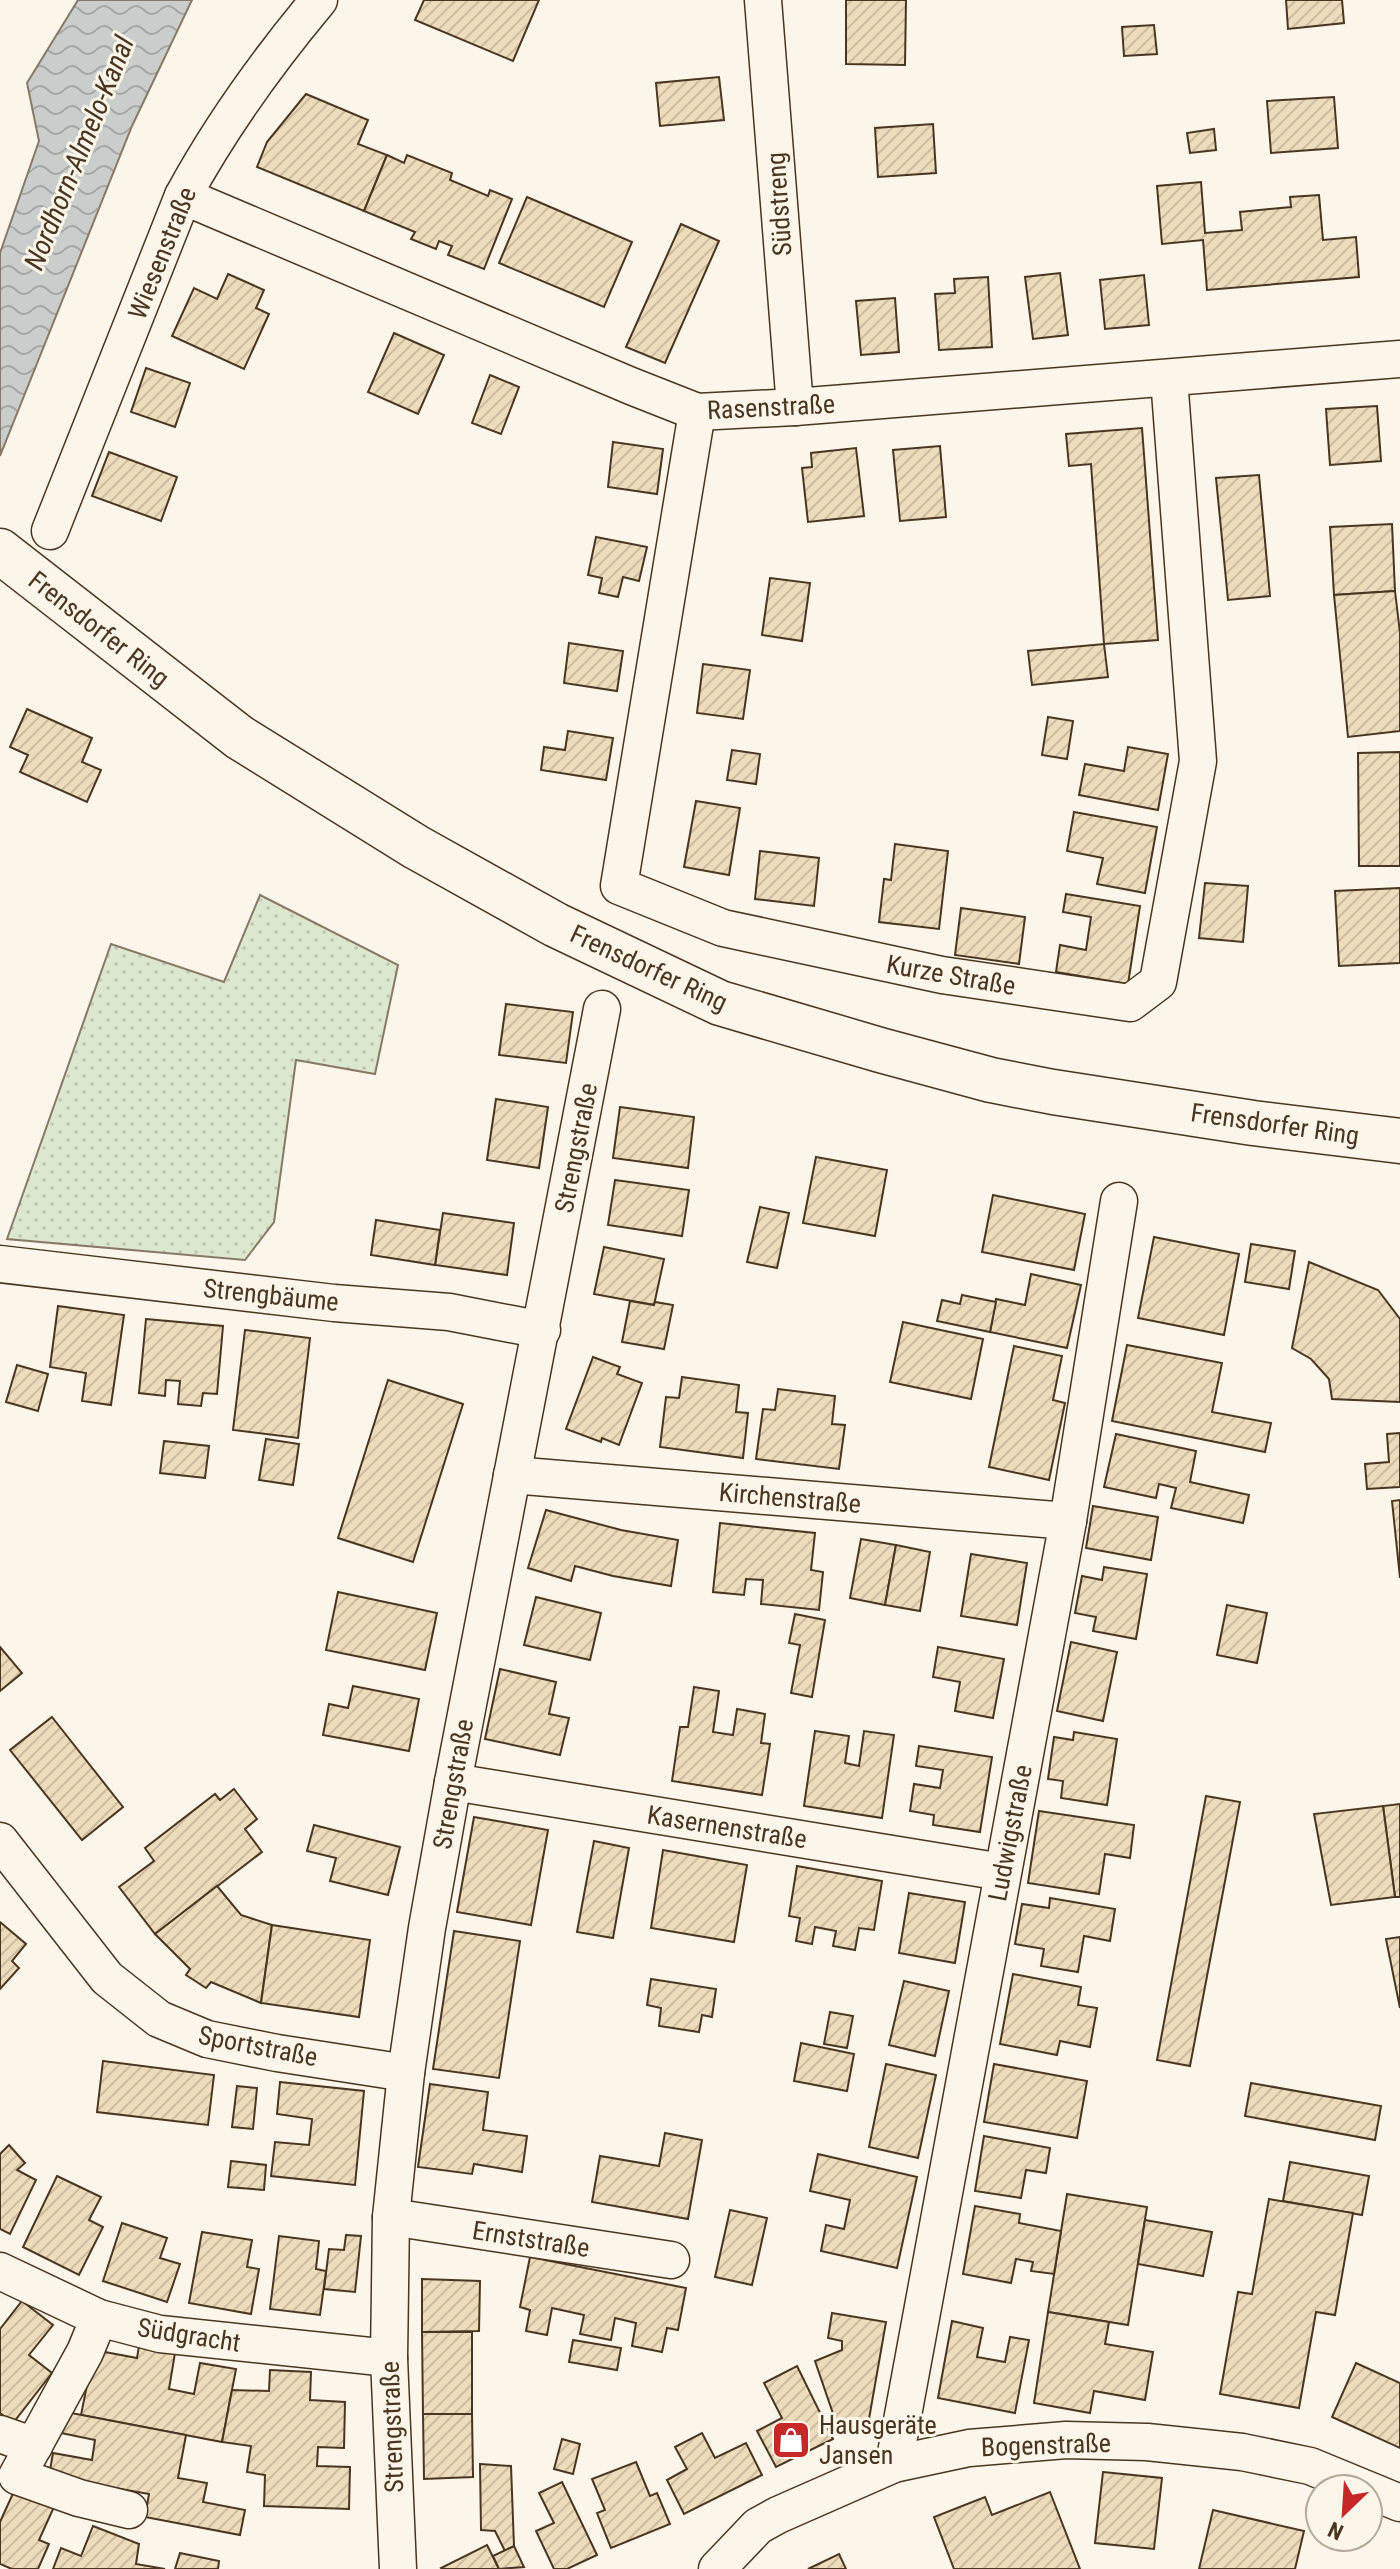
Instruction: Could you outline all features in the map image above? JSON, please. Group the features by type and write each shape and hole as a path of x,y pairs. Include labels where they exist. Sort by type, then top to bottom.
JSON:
{"street":[{"name":"Wiesenstraße","path":"50,531 183,196 206,152 283,43 319,0"},
{"name":"Südstreng","path":"763,0 795,407"},
{"name":"Rasenstraße","path":"183,196 697,412 1400,359"},
{"name":"Kurze Straße","path":"697,412 619,886 723,928 942,975 1130,1003 1158,982 1198,761 1169,378"},
{"name":"Frensdorfer Ring","path":"4,554 239,737 352,808 556,925 720,1003 991,1080 1253,1123 1400,1141"},
{"name":"Strengstraße","path":"398,2569 389,2358 391,2217 406,2073 453,1782 602,1009"},
{"name":"Ludwigstraße","path":"894,2464 1068,1521 1119,1201"},
{"name":"Strengbäume","path":"0,1264 334,1303 449,1312 542,1330"},
{"name":"Kirchenstraße","path":"512,1475 1068,1521"},
{"name":"Kasernenstraße","path":"453,1782 1002,1872"},
{"name":"Sportstraße","path":"2,1848 107,1978 159,2019 207,2039 406,2073"},
{"name":"Ernststraße","path":"391,2217 671,2260"},
{"name":"Südgracht","path":"0,2271 99,2318 160,2334 389,2358"},
{"path":"99,2318 85,2352 17,2476 57,2491 129,2510"},
{"path":"0,2434 34,2446"},
{"name":"Bogenstraße","path":"717,2569 758,2526 894,2464 969,2448 1066,2440 1147,2442 1242,2452 1310,2466 1400,2503"}],"green space":[{"path":"260,895 398,965 375,1074 296,1060 274,1222 245,1260 7,1239 111,944 224,982"}],"water":[{"name":"Nordhorn-Almelo-Kanal","path":"78,0 192,0 132,126 0,456 0,253 39,141 27,83"}],"building":[{"path":"424,0 539,0 513,61 415,20"},
{"path":"846,0 906,0 905,65 846,64"},
{"path":"1286,0 1342,0 1344,23 1288,29"},
{"path":"1154,25 1157,54 1124,56 1122,27"},
{"path":"719,77 724,120 660,126 656,83"},
{"path":"306,94 368,120 358,144 387,155 364,211 257,167 267,142"},
{"path":"1334,97 1338,148 1271,153 1267,101"},
{"path":"933,124 936,173 878,177 875,128"},
{"path":"1214,129 1216,150 1190,153 1187,133"},
{"path":"387,155 404,163 407,155 452,173 450,180 488,196 490,190 512,199 484,269 448,255 452,246 439,241 436,249 411,239 415,232 364,211"},
{"path":"1201,182 1205,233 1242,230 1240,212 1291,207 1290,197 1319,195 1323,240 1356,237 1359,277 1207,290 1203,240 1162,244 1157,186"},
{"path":"527,197 632,242 604,307 499,263"},
{"path":"681,224 719,241 665,363 626,347"},
{"path":"1060,273 1068,335 1033,339 1025,277"},
{"path":"228,274 264,290 256,308 269,314 244,369 172,336 194,288 217,299"},
{"path":"1144,275 1149,325 1105,329 1100,280"},
{"path":"988,277 992,347 939,350 935,294 955,293 954,279"},
{"path":"895,298 899,352 861,355 856,301"},
{"path":"394,333 444,355 418,414 368,392"},
{"path":"146,368 190,383 175,427 131,412"},
{"path":"490,375 519,387 501,434 472,423"},
{"path":"1377,406 1381,461 1330,465 1326,409"},
{"path":"1142,428 1158,640 1104,644 1091,464 1069,466 1066,434"},
{"path":"613,442 663,449 657,494 608,487"},
{"path":"940,446 946,517 900,521 893,450"},
{"path":"856,448 864,516 808,522 802,468 812,467 811,453"},
{"path":"109,452 177,477 161,521 92,496"},
{"path":"1259,475 1270,596 1228,600 1216,478"},
{"path":"1392,524 1395,591 1334,595 1330,527"},
{"path":"596,537 647,547 639,581 623,577 618,597 599,593 602,578 588,575"},
{"path":"770,578 810,583 802,641 762,635"},
{"path":"1395,591 1400,633 1400,731 1348,737 1334,595"},
{"path":"569,643 623,651 617,691 564,683"},
{"path":"1104,644 1108,677 1032,685 1028,651"},
{"path":"703,664 750,670 743,719 697,713"},
{"path":"27,709 92,738 82,762 101,770 87,802 20,772 28,755 10,747"},
{"path":"1048,717 1073,721 1067,759 1042,755"},
{"path":"568,731 613,738 606,780 541,770 544,747 565,750"},
{"path":"1128,747 1168,754 1158,810 1079,795 1085,764 1124,771"},
{"path":"732,750 760,754 756,784 727,780"},
{"path":"1400,752 1400,866 1359,866 1358,753"},
{"path":"696,801 740,808 729,875 684,867"},
{"path":"1074,812 1157,827 1145,893 1097,884 1103,858 1067,851"},
{"path":"895,844 948,851 939,929 879,922 884,879 891,880"},
{"path":"760,851 819,858 814,906 755,899"},
{"path":"1205,883 1248,886 1243,942 1199,938"},
{"path":"1400,888 1400,963 1339,966 1335,891"},
{"path":"1066,894 1140,906 1128,984 1056,972 1060,945 1086,950 1091,917 1063,912"},
{"path":"961,908 1025,917 1019,964 955,955"},
{"path":"506,1004 573,1012 566,1063 499,1055"},
{"path":"496,1099 548,1107 539,1168 487,1160"},
{"path":"620,1107 694,1117 688,1168 613,1158"},
{"path":"816,1157 887,1170 875,1236 803,1223"},
{"path":"615,1180 689,1190 682,1236 608,1225"},
{"path":"993,1195 1085,1214 1074,1270 982,1252"},
{"path":"760,1207 789,1213 777,1268 747,1262"},
{"path":"443,1213 514,1223 507,1275 435,1265"},
{"path":"376,1220 440,1230 435,1265 371,1255"},
{"path":"1154,1237 1239,1254 1224,1335 1138,1318"},
{"path":"1251,1244 1295,1251 1289,1289 1245,1282"},
{"path":"604,1247 664,1259 654,1305 594,1294"},
{"path":"1309,1262 1378,1290 1400,1319 1400,1402 1332,1399 1329,1379 1311,1359 1292,1348"},
{"path":"1031,1274 1081,1285 1067,1348 990,1332 996,1299 1025,1305"},
{"path":"962,1295 996,1302 990,1332 937,1321 942,1300 960,1304"},
{"path":"630,1301 673,1305 664,1349 622,1342"},
{"path":"58,1306 124,1315 111,1405 82,1401 86,1373 50,1367"},
{"path":"146,1319 223,1326 217,1394 203,1393 201,1406 178,1404 180,1381 166,1380 165,1396 139,1393"},
{"path":"903,1322 983,1339 971,1399 890,1382"},
{"path":"245,1330 310,1338 298,1438 233,1430"},
{"path":"1127,1345 1222,1363 1212,1412 1271,1423 1265,1452 1112,1421"},
{"path":"1014,1346 1062,1356 1053,1400 1065,1403 1049,1480 989,1467"},
{"path":"593,1357 620,1367 617,1374 642,1383 619,1445 566,1429"},
{"path":"17,1365 48,1374 38,1411 6,1402"},
{"path":"682,1377 739,1385 736,1412 748,1413 743,1458 660,1447 666,1397 679,1398"},
{"path":"388,1380 463,1404 413,1562 338,1538"},
{"path":"778,1389 835,1396 832,1424 845,1425 839,1469 756,1459 763,1409 775,1410"},
{"path":"1400,1433 1400,1487 1367,1489 1365,1464 1389,1462 1387,1434"},
{"path":"1116,1434 1196,1451 1190,1482 1249,1495 1243,1523 1171,1508 1176,1488 1159,1484 1156,1498 1104,1487"},
{"path":"266,1439 299,1444 293,1485 259,1480"},
{"path":"164,1441 209,1446 205,1478 160,1473"},
{"path":"1400,1500 1400,1578 1392,1501"},
{"path":"1093,1506 1158,1517 1151,1560 1086,1548"},
{"path":"546,1510 621,1530 678,1540 671,1586 575,1566 571,1581 528,1568"},
{"path":"720,1523 815,1533 811,1570 823,1572 819,1610 761,1604 763,1580 746,1579 744,1595 713,1592"},
{"path":"861,1539 896,1545 885,1605 850,1598"},
{"path":"896,1545 930,1552 920,1611 885,1605"},
{"path":"971,1554 1027,1563 1017,1625 961,1616"},
{"path":"1104,1567 1147,1574 1136,1639 1093,1631 1096,1617 1075,1613 1082,1576 1102,1580"},
{"path":"338,1592 437,1613 425,1670 326,1650"},
{"path":"536,1597 601,1613 590,1660 524,1645"},
{"path":"1227,1605 1267,1613 1257,1663 1217,1655"},
{"path":"795,1614 825,1620 812,1697 791,1693 800,1645 789,1643"},
{"path":"1071,1642 1117,1652 1103,1721 1057,1711"},
{"path":"0,1647 22,1673 0,1691"},
{"path":"938,1647 1004,1659 993,1718 955,1711 960,1682 933,1677"},
{"path":"500,1669 556,1682 549,1714 569,1718 560,1755 485,1739"},
{"path":"353,1686 419,1699 409,1751 323,1735 329,1704 348,1708"},
{"path":"694,1687 719,1691 713,1732 733,1735 737,1709 765,1714 761,1743 770,1744 762,1795 672,1781 680,1727 688,1727"},
{"path":"52,1717 123,1807 82,1840 10,1750"},
{"path":"815,1731 849,1736 845,1763 859,1766 864,1731 894,1735 882,1818 804,1806"},
{"path":"1074,1732 1117,1739 1107,1805 1061,1798 1063,1781 1048,1779 1054,1737 1073,1740"},
{"path":"919,1746 992,1757 980,1832 933,1825 934,1815 910,1811 914,1784 940,1788 943,1770 916,1766"},
{"path":"234,1789 257,1819 245,1829 262,1852 155,1934 119,1887 154,1861 145,1848 215,1794 220,1800"},
{"path":"1206,1796 1240,1802 1190,2066 1157,2060"},
{"path":"1400,1804 1400,1897 1395,1897 1383,1806"},
{"path":"1383,1806 1395,1897 1331,1905 1314,1814"},
{"path":"1039,1811 1134,1825 1130,1858 1105,1854 1099,1894 1028,1883"},
{"path":"474,1817 548,1830 531,1925 457,1912"},
{"path":"314,1825 400,1847 388,1895 330,1881 336,1858 307,1851"},
{"path":"594,1841 629,1848 613,1938 577,1932"},
{"path":"663,1850 747,1865 734,1942 651,1928"},
{"path":"797,1866 882,1881 874,1930 859,1928 855,1950 833,1946 836,1931 815,1927 812,1944 796,1941 800,1918 789,1916"},
{"path":"217,1886 241,1915 272,1925 261,2003 211,1982 206,1988 186,1975 190,1969 155,1934"},
{"path":"909,1893 965,1902 955,1963 899,1953"},
{"path":"1050,1898 1115,1909 1110,1941 1084,1936 1078,1972 1041,1966 1044,1949 1015,1944 1022,1904 1049,1908"},
{"path":"0,1922 26,1944 12,1961 19,1968 0,1989"},
{"path":"272,1925 370,1940 359,2017 261,2003"},
{"path":"454,1931 520,1941 499,2078 433,2069"},
{"path":"1400,1937 1400,2008 1386,1939"},
{"path":"1013,1974 1081,1987 1078,2005 1097,2008 1090,2047 1060,2041 1057,2055 1000,2044"},
{"path":"651,1979 716,1989 712,2017 702,2015 699,2032 659,2026 661,2008 647,2005"},
{"path":"904,1981 949,1991 935,2056 889,2045"},
{"path":"830,2012 853,2016 847,2048 824,2044"},
{"path":"801,2043 854,2054 847,2091 794,2081"},
{"path":"103,2061 214,2075 208,2125 97,2112"},
{"path":"886,2064 936,2075 918,2158 869,2147"},
{"path":"994,2064 1087,2081 1077,2138 984,2122"},
{"path":"280,2082 364,2091 355,2185 271,2176 275,2142 309,2145 312,2119 277,2114"},
{"path":"1251,2083 1381,2106 1375,2140 1245,2116"},
{"path":"430,2084 488,2092 483,2130 527,2136 522,2172 474,2164 472,2174 418,2167"},
{"path":"237,2086 257,2088 253,2129 232,2127"},
{"path":"665,2133 702,2140 688,2219 592,2202 600,2156 659,2166"},
{"path":"984,2136 1050,2148 1046,2173 1026,2170 1021,2198 975,2191"},
{"path":"9,2145 25,2163 17,2170 36,2180 10,2234 0,2229 0,2154"},
{"path":"818,2154 917,2177 897,2268 821,2251 826,2225 844,2229 850,2200 810,2191"},
{"path":"231,2161 266,2165 264,2190 228,2187"},
{"path":"1290,2162 1369,2176 1362,2215 1283,2201"},
{"path":"57,2176 101,2197 89,2220 103,2227 79,2275 23,2247"},
{"path":"1067,2194 1147,2207 1128,2325 1048,2312"},
{"path":"1269,2199 1353,2213 1335,2315 1316,2312 1299,2408 1220,2394 1238,2292 1252,2294"},
{"path":"975,2206 1020,2214 1019,2223 1061,2231 1054,2274 1031,2271 1033,2262 1016,2259 1011,2283 963,2274"},
{"path":"730,2210 767,2218 752,2285 715,2277"},
{"path":"1145,2220 1212,2232 1203,2276 1138,2264"},
{"path":"122,2223 167,2238 160,2258 180,2264 167,2302 103,2281"},
{"path":"202,2232 252,2240 247,2267 259,2269 251,2314 189,2303"},
{"path":"346,2235 361,2236 355,2292 324,2289 329,2249 344,2250"},
{"path":"279,2236 319,2241 316,2269 326,2271 320,2315 270,2309"},
{"path":"530,2257 686,2288 678,2330 667,2328 662,2352 632,2346 636,2323 615,2318 611,2340 580,2334 584,2315 552,2308 547,2335 526,2331 530,2310 520,2307"},
{"path":"422,2279 480,2281 479,2331 422,2332"},
{"path":"22,2301 53,2325 29,2355 52,2373 13,2423 0,2413 0,2329"},
{"path":"1048,2312 1109,2322 1105,2344 1153,2352 1145,2400 1094,2391 1090,2413 1034,2403"},
{"path":"832,2313 886,2322 869,2419 838,2428 815,2361 842,2350 842,2341 828,2338"},
{"path":"952,2321 983,2328 977,2357 1005,2362 1010,2337 1029,2340 1015,2413 938,2398"},
{"path":"422,2332 472,2332 472,2414 423,2414"},
{"path":"573,2340 621,2348 617,2370 569,2362"},
{"path":"139,2346 175,2353 169,2389 194,2394 200,2363 236,2369 222,2442 81,2415 94,2350 137,2358"},
{"path":"1356,2363 1400,2383 1400,2448 1332,2417"},
{"path":"797,2366 833,2439 776,2467 757,2431 782,2418 764,2383"},
{"path":"270,2370 311,2372 310,2400 345,2402 344,2448 318,2447 317,2466 350,2467 349,2509 264,2506 265,2475 247,2472 251,2446 222,2442 232,2390 269,2391"},
{"path":"66,2412 186,2435 178,2478 207,2483 203,2502 245,2510 240,2535 145,2517 149,2494 49,2476 53,2453 92,2460 95,2440 61,2433"},
{"path":"423,2414 472,2414 473,2477 424,2479"},
{"path":"702,2433 715,2458 746,2443 762,2475 684,2514 667,2480 687,2469 675,2447"},
{"path":"562,2439 580,2444 573,2474 554,2469"},
{"path":"636,2462 650,2496 657,2493 670,2524 611,2548 597,2513 605,2510 592,2479"},
{"path":"480,2464 511,2466 514,2546 505,2551 495,2531 481,2530"},
{"path":"1103,2472 1162,2478 1154,2549 1095,2543"},
{"path":"562,2482 597,2555 567,2569 554,2569 536,2531 554,2523 539,2493"},
{"path":"15,2489 54,2507 39,2540 49,2544 38,2569 12,2569 0,2564 0,2522"},
{"path":"1050,2492 1080,2569 954,2569 934,2517 985,2497 992,2515"},
{"path":"1213,2510 1304,2531 1295,2569 1199,2569"},
{"path":"93,2526 139,2544 136,2564 165,2569 53,2569 61,2548 81,2556"},
{"path":"487,2545 499,2569 441,2568"},
{"path":"514,2546 524,2567 499,2569 493,2556"},
{"path":"180,2553 219,2561 218,2569 175,2569"},
{"path":"839,2554 846,2569 808,2569"}],"place":[{"name":"Hausgeräte Jansen","path":"791,2440"}]}
